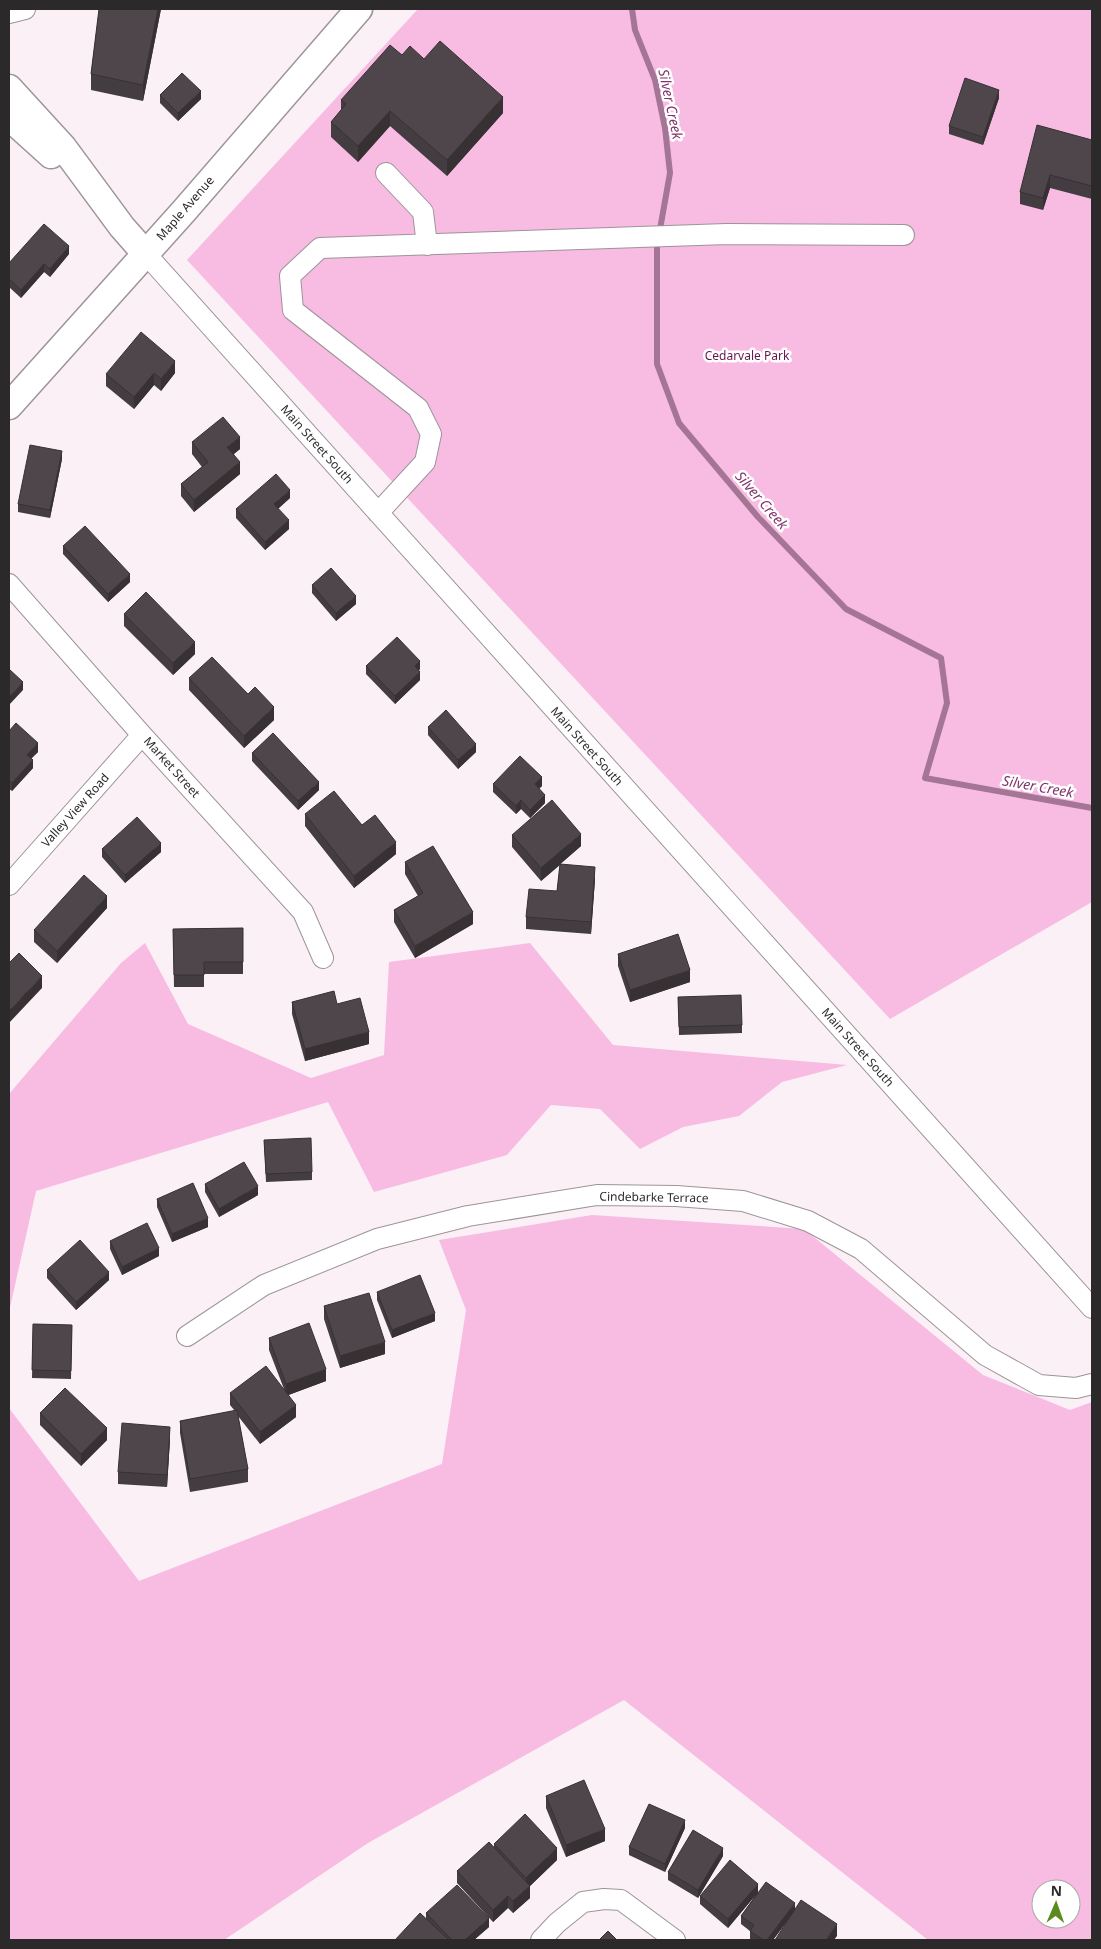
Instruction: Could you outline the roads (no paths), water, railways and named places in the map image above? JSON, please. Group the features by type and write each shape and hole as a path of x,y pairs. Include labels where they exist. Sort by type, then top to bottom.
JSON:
{"main road":[{"name":"Maple Avenue","path":"9,406 359,9"},
{"name":"Main Street South","path":"9,88 63,147 122,227 145,253"},
{"name":"Main Street South","path":"9,117 57,160 87,179"}],"street":[{"path":"9,13 25,9"},
{"path":"386,173 423,212 427,245"},
{"path":"378,513 425,462 431,434 418,408 293,310 290,276 320,248 727,234 904,235"},
{"name":"Main Street South","path":"145,253 1092,1308"},
{"name":"Market Street","path":"9,584 142,735 303,912 323,958"},
{"name":"Valley View Road","path":"9,885 142,735"},
{"name":"Cindebarke Terrace","path":"187,1336 264,1285 377,1239 468,1216 596,1195 676,1196 743,1201 808,1221 861,1249 985,1355 1039,1385 1076,1388 1092,1384"},
{"path":"541,1940 557,1923 583,1902 604,1899 621,1900 674,1940"}],"waterway":[{"name":"Silver Creek","path":"632,9 635,30 655,80 665,128 670,173 657,246 657,364 679,423 758,517 846,609 941,658 947,703 925,778 1092,808"}],"park label":[{"name":"Cedarvale Park","path":"747,355"}]}
